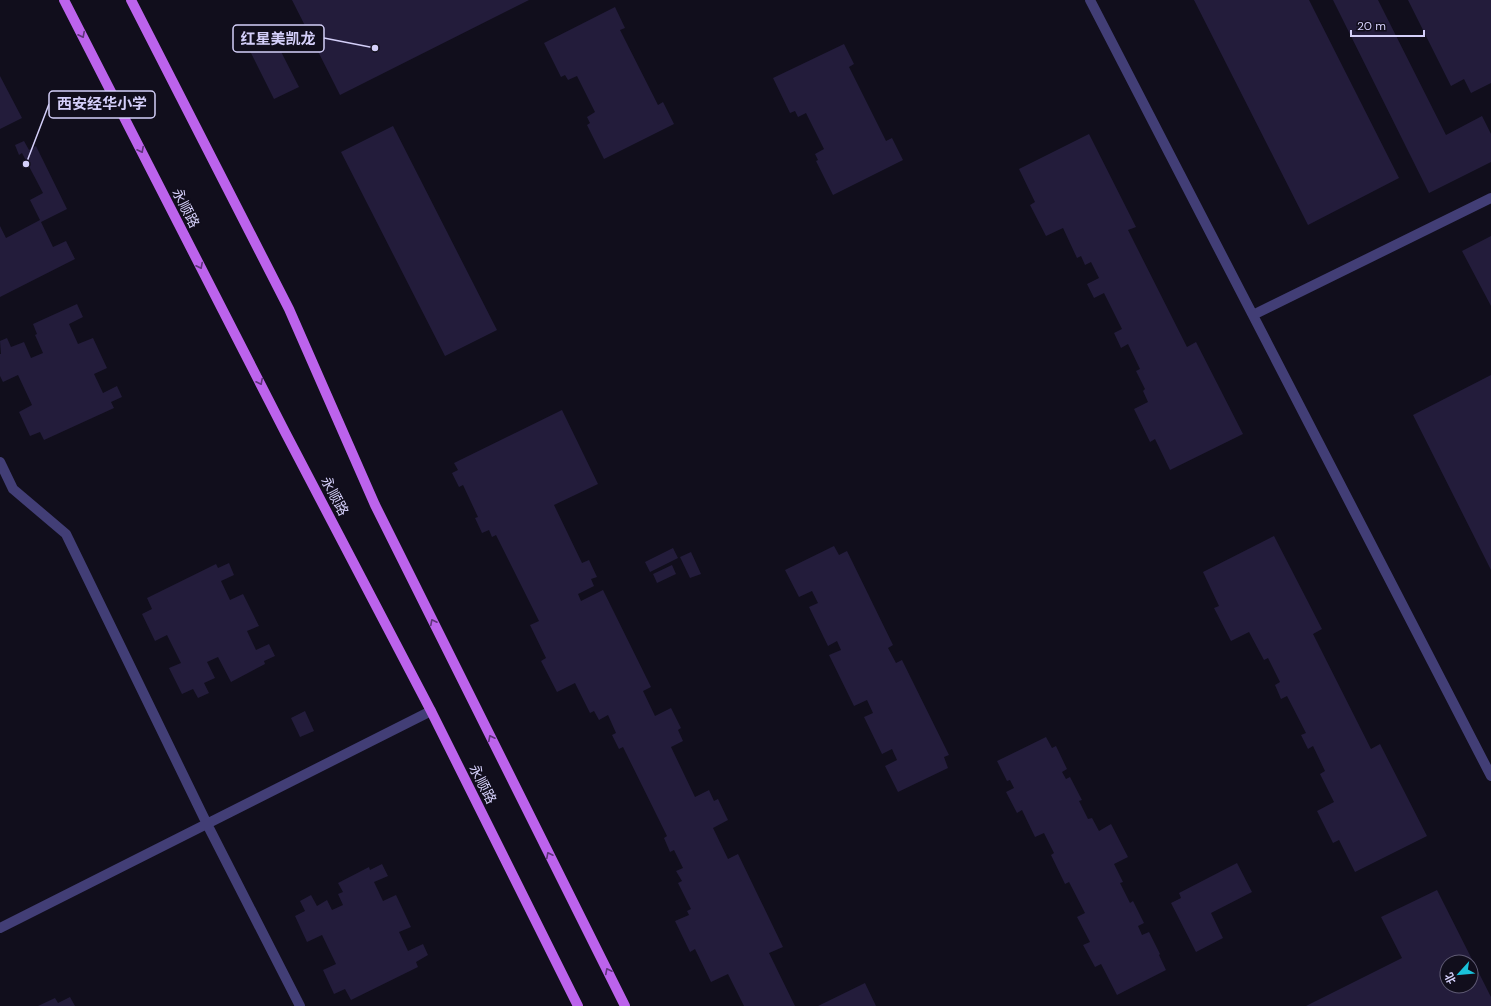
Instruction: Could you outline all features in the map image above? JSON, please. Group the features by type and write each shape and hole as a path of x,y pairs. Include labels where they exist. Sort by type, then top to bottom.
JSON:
{"main road":[{"name":"永顺路","path":"64,0 285,432 431,711 578,1006"},
{"name":"永顺路","path":"131,0 289,309 375,505 625,1006"}],"street":[{"path":"1090,0 1491,776"},
{"path":"1253,315 1491,198"},
{"path":"0,462 13,489 66,534 207,824 300,1006"},
{"path":"0,928 431,711"}],"building":[{"path":"292,0 529,0 340,95"},
{"path":"1194,0 1309,0 1399,178 1308,225"},
{"path":"1333,0 1378,0 1446,135 1482,116 1491,134 1491,162 1429,193"},
{"path":"1408,0 1491,0 1491,83 1471,93 1464,79 1451,86"},
{"path":"615,7 625,28 620,30 658,105 663,102 674,124 604,159 587,125 590,123 587,117 595,112 577,76 568,80 565,75 561,77 544,43"},
{"path":"270,30 299,87 274,99 246,43"},
{"path":"844,44 854,64 849,67 886,141 892,138 903,160 833,195 816,161 818,160 815,154 824,149 806,113 798,117 795,111 790,113 773,78"},
{"path":"0,76 22,118 0,129"},
{"path":"393,126 497,330 445,356 341,152"},
{"path":"1089,134 1136,227 1128,230 1187,347 1196,342 1243,434 1170,470 1155,439 1150,442 1134,409 1148,402 1143,391 1145,389 1136,371 1140,369 1128,344 1121,348 1114,333 1122,329 1104,293 1094,298 1087,284 1099,278 1091,262 1085,265 1081,256 1077,258 1063,228 1046,236 1030,205 1035,202 1019,169"},
{"path":"24,141 29,150 36,146 67,209 41,222 53,247 66,241 75,259 0,297 0,226 6,238 40,220 30,200 43,193 22,153 19,155 15,145"},
{"path":"1491,236 1491,306 1462,251"},
{"path":"77,304 83,317 69,324 78,344 93,338 107,368 94,374 103,393 117,386 122,397 111,402 114,408 44,440 40,432 30,436 19,412 32,405 18,375 3,382 0,376 0,341 7,338 11,347 24,342 31,358 43,353 35,335 37,334 33,324"},
{"path":"1491,375 1491,570 1413,415"},
{"path":"562,410 598,484 554,505 582,563 589,560 597,577 591,579 594,586 578,594 581,601 603,590 651,687 643,691 655,716 671,708 681,728 678,730 683,741 671,747 695,797 709,790 714,801 718,799 728,820 713,828 728,859 738,854 783,947 769,953 795,1006 744,1006 728,974 711,982 695,949 690,952 675,921 689,915 687,911 691,909 678,883 682,881 676,871 683,868 674,850 670,852 664,838 667,836 623,747 619,749 612,735 616,733 608,715 599,720 594,711 590,713 575,683 557,692 541,661 546,658 530,625 539,621 496,535 492,537 489,530 482,533 475,518 478,517 463,485 459,487 452,473 458,470 454,463"},
{"path":"1274,536 1322,629 1313,634 1371,749 1380,744 1427,836 1355,872 1339,840 1333,843 1317,811 1334,802 1320,774 1325,771 1313,746 1308,749 1301,735 1306,733 1287,696 1281,699 1275,685 1280,682 1268,658 1264,660 1249,632 1231,641 1214,608 1219,606 1203,572"},
{"path":"834,546 839,555 847,551 893,645 888,648 896,663 902,660 949,755 944,757 948,768 898,792 885,766 897,760 892,749 882,754 864,717 873,713 867,700 854,706 829,655 841,650 837,641 828,646 809,607 818,603 812,591 799,597 785,570"},
{"path":"673,548 678,558 650,572 645,562"},
{"path":"691,552 701,574 690,578 680,557"},
{"path":"229,563 234,575 221,581 230,600 243,594 259,626 247,631 256,650 269,644 275,656 264,661 265,664 231,682 218,657 207,662 215,678 204,683 209,693 198,698 193,689 182,694 169,668 181,663 167,635 155,641 142,614 152,609 147,598 216,564 218,568"},
{"path":"672,565 676,574 657,583 653,574"},
{"path":"305,711 314,731 300,737 291,718"},
{"path":"1046,737 1052,748 1056,746 1067,769 1062,772 1066,779 1070,777 1082,800 1079,801 1088,819 1092,818 1099,831 1111,824 1128,857 1114,864 1123,882 1120,883 1130,903 1133,901 1144,923 1138,926 1142,935 1149,932 1166,970 1117,995 1101,964 1095,967 1083,945 1090,942 1077,917 1085,913 1069,882 1065,884 1051,855 1054,853 1044,833 1035,837 1022,810 1017,813 1006,792 1014,788 1010,780 1007,781 997,761"},
{"path":"1237,863 1252,892 1211,913 1223,938 1196,952 1171,903 1181,898 1179,893"},
{"path":"382,864 388,876 374,882 383,901 396,895 411,927 399,932 408,951 423,944 428,955 416,962 418,967 351,1000 345,989 334,994 323,970 336,964 322,935 307,942 295,916 305,911 300,901 311,895 317,906 327,900 332,910 343,905 338,894 343,892 338,883 369,867 370,870"},
{"path":"1437,890 1469,954 1439,954 1439,994 1479,994 1479,973 1491,997 1491,1006 1306,1006 1402,958 1381,917"},
{"path":"865,983 876,1006 818,1006"},
{"path":"70,997 75,1006 38,1006 55,998 58,1003"}],"place":[{"name":"红星美凯龙","path":"375,48"},
{"name":"西安经华小学","path":"26,164"}]}
